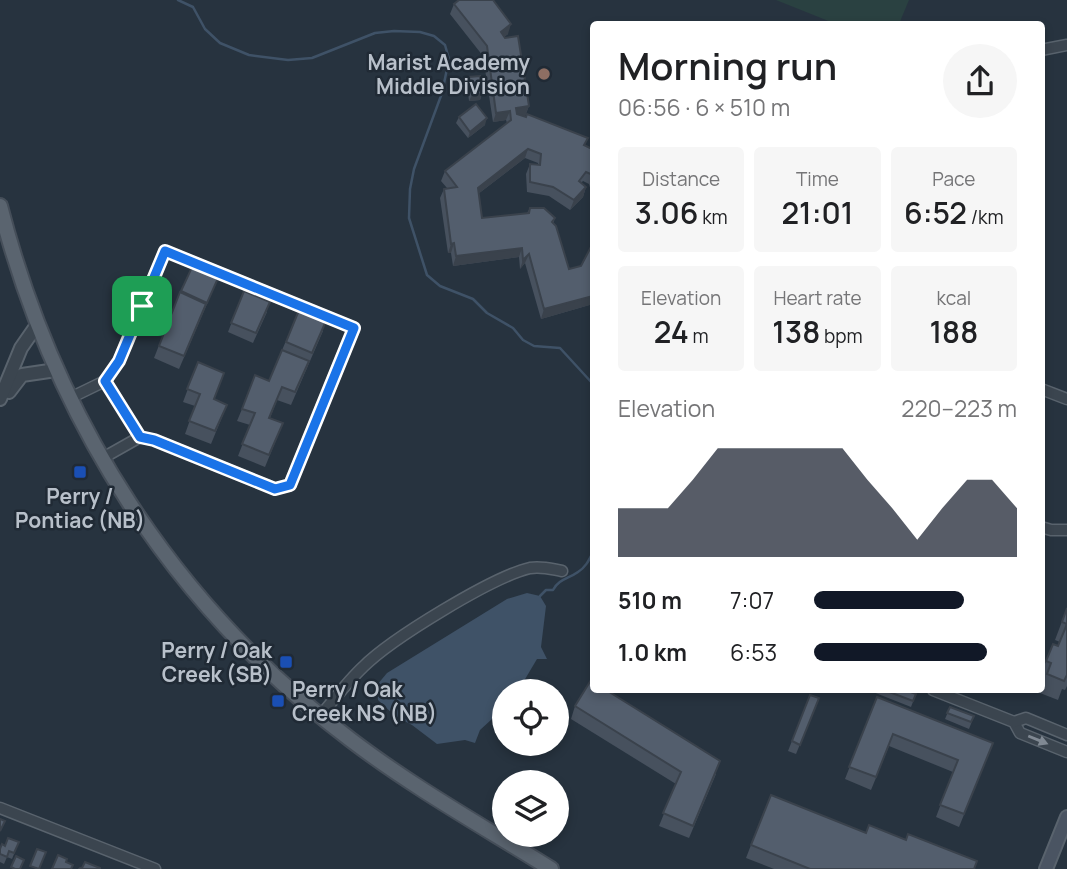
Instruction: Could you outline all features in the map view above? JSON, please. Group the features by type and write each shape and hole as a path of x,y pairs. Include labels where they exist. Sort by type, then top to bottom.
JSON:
{"main road":[{"path":"0,206 37,326 70,398 101,459 150,534 195,592 245,647 320,716 406,779 551,869"},
{"path":"1046,869 1067,817"}],"street":[{"path":"1045,49 1067,46"},
{"path":"70,398 105,381 119,361 165,251 354,328 290,485 275,489 154,440 140,437 101,459"},
{"path":"0,401 21,348 37,326"},
{"path":"0,401 22,376 56,370"},
{"path":"105,381 140,437"},
{"path":"1045,391 1067,399"},
{"path":"1045,527 1067,530"},
{"path":"320,716 364,666 440,613 507,576 531,568 544,567 562,571"},
{"path":"941,693 1014,722 1020,733 1067,752"},
{"path":"1014,722 1026,718 1067,735"},
{"path":"0,808 155,869"}],"green space":[{"path":"776,0 909,0 900,21 828,21"}],"water":[{"path":"527,593 540,596 546,606 541,647 547,659 537,659 525,679 492,679 492,719 480,730 475,743 465,740 437,744 395,716 378,700 377,685 387,673 507,599"}],"building":[{"path":"459,0 493,0 511,24 501,32 505,38 518,36 529,106 516,108 517,114 526,117 527,114 588,138 584,145 590,148 590,174 586,172 579,181 586,187 574,200 553,187 530,182 530,164 540,165 541,154 528,149 478,188 482,218 529,213 530,208 544,208 555,218 552,222 556,226 569,269 581,266 590,249 590,297 544,309 529,254 523,260 522,248 456,256 454,243 451,244 444,189 457,187 445,171 511,120 510,111 496,113 487,46 454,4"},
{"path":"480,76 482,94 472,95 469,77"},
{"path":"476,104 487,118 470,132 459,117"},
{"path":"193,265 219,276 207,303 181,291"},
{"path":"244,291 270,302 256,333 231,323"},
{"path":"180,292 206,304 184,356 159,346"},
{"path":"299,310 326,321 312,353 286,342"},
{"path":"282,350 309,361 295,392 282,387 269,418 283,423 269,455 242,444 255,413 242,409 255,375 269,381"},
{"path":"198,362 224,373 214,399 227,405 215,431 189,421 200,394 187,389"},
{"path":"1067,608 1067,624 1062,622"},
{"path":"1067,624 1067,675 1064,681 1047,674 1051,663 1046,661 1053,644 1058,646"},
{"path":"590,682 590,693 611,693 720,761 693,826 663,813 681,772 575,706"},
{"path":"892,693 916,694 913,701"},
{"path":"810,695 819,698 800,745 792,741"},
{"path":"877,697 993,743 964,814 940,805 958,760 893,734 876,777 849,767"},
{"path":"950,707 974,716 971,722 947,713"},
{"path":"771,795 866,833 869,825 906,840 908,834 977,861 974,869 810,869 751,845"},
{"path":"8,838 19,842 14,853 9,851 7,857 0,854 0,849 2,844 5,846"},
{"path":"37,849 46,852 39,869 30,866"},
{"path":"58,855 73,865 71,869 52,869"},
{"path":"16,856 24,860 20,869 11,867"},
{"path":"85,862 100,868 100,869 79,869"}],"waterway":[{"path":"178,0 193,7 205,29 220,43 249,55 288,60 312,58 375,33 394,31 420,32 434,36 445,45 449,59 442,93 414,169 410,189 409,218 427,275 440,286 473,299 487,313 513,328 523,340 534,346 560,348 590,381"},
{"path":"540,596 581,570 590,558"}],"place":[{"name":"Marist Academy Middle Division","path":"544,74"},
{"name":"Perry / Pontiac (NB)","path":"80,472"},
{"name":"Perry / Oak Creek (SB)","path":"286,662"},
{"name":"Perry / Oak Creek NS (NB)","path":"278,701"}],"route":[{"path":"165,251 354,328 290,485 275,489 154,440 140,437 105,381 119,361 142,306 165,251"}]}
